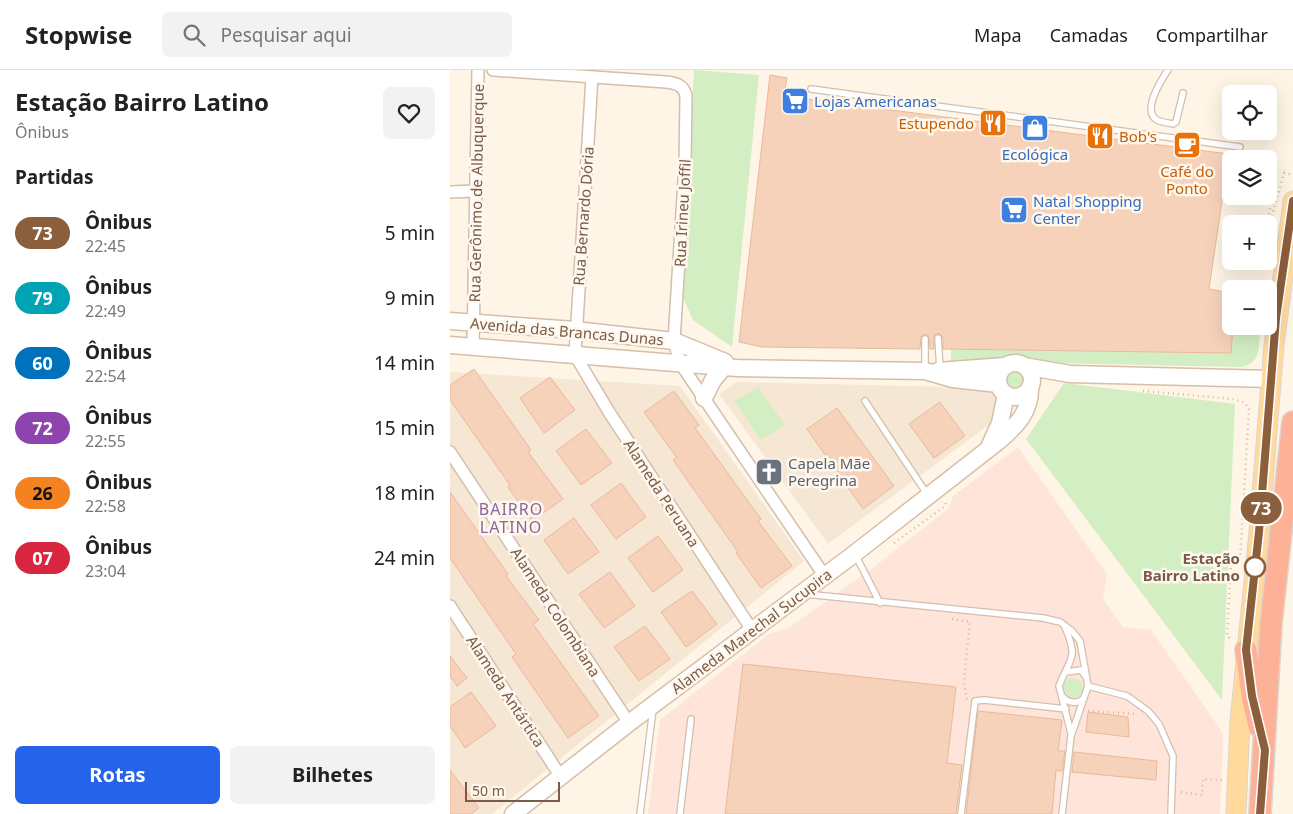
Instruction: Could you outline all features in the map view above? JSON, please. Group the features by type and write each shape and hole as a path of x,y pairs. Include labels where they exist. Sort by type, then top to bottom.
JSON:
{"highway":[{"path":"1260,814 1272,624 1293,422"},
{"path":"1246,650 1252,696 1265,750"}],"main road":[{"path":"1236,814 1240,721 1259,532 1271,379 1280,285 1293,200"},
{"name":"Avenida das Brancas Dunas","path":"450,321 575,330 674,341 731,368"},
{"name":"Avenida das Brancas Dunas","path":"450,345 731,368 932,371 1005,366"},
{"path":"989,447 1001,417 1002,389 998,376 1005,366 1016,363 1029,378"},
{"path":"704,398 712,380 731,368"},
{"name":"Avenida das Brancas Dunas","path":"932,371 953,379 1002,389"},
{"path":"1029,378 1070,374 1271,379"},
{"path":"1002,389 1017,397 1029,378"},
{"name":"Alameda Marechal Sucupira","path":"513,814 653,704 854,554 1013,428 1024,414 1030,400 1029,378"}],"street":[{"name":"Rua Gerônimo de Albuquerque","path":"473,346 478,70"},
{"path":"493,70 592,77 626,75"},
{"name":"Rua Irineu Joffil","path":"626,75 680,86 686,95 685,164 674,341 680,363 824,575"},
{"name":"Rua Bernardo Dória","path":"575,355 575,330 592,77"},
{"path":"450,192 475,191"},
{"name":"Alameda Peruana","path":"575,355 609,412 752,630"},
{"name":"Alameda Colombiana","path":"450,452 629,723"},
{"name":"Alameda Antártica","path":"450,606 561,776"}],"lane":[{"path":"1160,70 1160,80"},
{"path":"1168,70 1156,88 1151,110 1157,120 1173,124 1176,122 1183,93"},
{"path":"811,89 1240,147"},
{"path":"932,371 938,338"},
{"path":"925,339 932,371"},
{"path":"865,401 928,494"},
{"path":"854,554 880,603"},
{"path":"800,594 1043,618 1060,622 1072,631 1080,641 1088,686 1071,736 1062,814"},
{"path":"1066,627 1073,650 1073,657 1059,686 1071,736"},
{"path":"1065,673 1070,670 1080,670 1087,678"},
{"path":"1088,686 1127,696 1148,711 1159,724 1173,756 1170,814"},
{"path":"1060,694 1072,702 1079,702 1086,696"},
{"path":"961,814 975,701 984,700 1066,709"},
{"path":"640,814 653,704"},
{"path":"680,814 691,719"}],"path":[{"path":"1284,173 1293,175"},
{"path":"1142,391 1234,399 1247,405 1250,416 1240,546"},
{"path":"886,548 945,506 948,494"},
{"path":"951,611 952,619 970,622 964,682 968,703"},
{"path":"1180,792 1202,795 1203,779 1225,780"}],"shaded area":[{"path":"450,372 680,386 804,561 492,814 450,814"},
{"path":"737,382 990,388 995,398 996,410 990,424 828,544 719,394"},
{"path":"1018,447 1107,574 1103,599 1123,627 1151,630 1223,733 1220,814 648,814 660,720 769,634 790,627 874,567 949,508 953,496"}],"green space":[{"path":"694,70 759,75 732,347 693,320 682,295"},
{"path":"1232,335 1260,335 1256,357 1248,365 1242,367 951,361 951,349 1231,353"},
{"path":"1015,368 1023,372 1027,380 1023,388 1015,392 1007,388 1003,380 1007,372"},
{"path":"1064,383 1235,404 1222,700 1026,439"},
{"path":"758,387 785,425 761,440 734,401"},
{"path":"1069,678 1077,678 1083,684 1083,692 1077,698 1069,698 1063,692 1063,684"}],"building":[{"name":"Natal Shopping Center","path":"770,75 787,78 784,96 1222,153 1222,201 1209,289 1222,291 1222,335 1232,335 1231,353 943,349 943,337 938,333 934,336 934,349 930,349 929,337 925,334 921,337 920,349 762,347 739,342"},
{"path":"474,369 531,450 528,452 563,499 532,521 508,487 510,485 450,400 450,385"},
{"path":"550,377 575,410 544,433 520,398"},
{"path":"674,391 699,425 695,428 761,519 758,521 792,566 761,588 673,460 677,458 644,412"},
{"path":"940,402 965,436 934,458 909,424"},
{"path":"837,408 894,486 863,509 807,429"},
{"path":"586,429 612,463 581,485 556,451"},
{"path":"621,483 646,517 616,539 591,505"},
{"path":"450,492 508,574 506,576 539,620 533,624 599,716 568,738 512,657 516,654 450,558"},
{"path":"574,518 599,552 568,574 544,540"},
{"path":"658,536 683,570 653,592 628,558"},
{"path":"610,572 635,606 604,628 579,594"},
{"path":"692,591 717,624 686,647 661,612"},
{"path":"645,626 670,659 639,681 614,647"},
{"path":"450,656 467,678 457,686 450,676"},
{"path":"743,664 956,687 947,763 962,765 956,814 725,814"},
{"path":"471,692 496,726 465,748 450,726 450,707"},
{"path":"978,711 1062,720 1058,751 1065,751 1062,771 1056,770 1052,814 966,814"},
{"path":"1088,712 1128,717 1129,737 1086,732"},
{"path":"1074,752 1157,761 1156,780 1072,772"},
{"path":"450,770 479,808 471,814 450,814"}],"bus line":[{"name":"73","path":"1260,814 1265,750 1252,696 1246,650 1259,532 1276,318 1293,201"}],"place":[{"name":"Lojas Americanas","path":"795,101"},
{"name":"Estupendo","path":"993,123"},
{"name":"Ecológica","path":"1035,128"},
{"name":"Bob's","path":"1100,136"},
{"name":"Café do Ponto","path":"1187,145"},
{"name":"Natal Shopping Center","path":"1014,210"},
{"name":"Capela Mãe Peregrina","path":"769,472"},
{"name":"Estação Bairro Latino","path":"1255,567"}],"district":[{"name":"BAIRRO LATINO","path":"511,518"}]}
